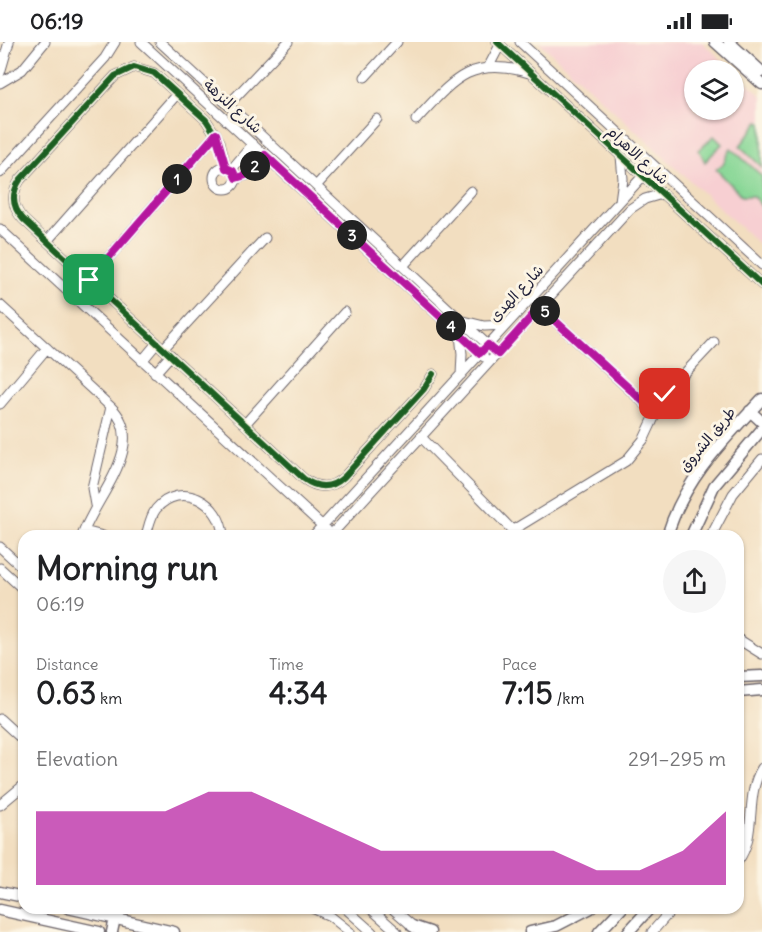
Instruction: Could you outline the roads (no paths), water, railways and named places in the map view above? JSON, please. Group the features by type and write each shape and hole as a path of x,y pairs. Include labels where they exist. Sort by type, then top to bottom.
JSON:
{"street":[{"path":"0,73 9,42"},
{"path":"0,83 22,70 45,42"},
{"path":"0,173 105,58 115,42"},
{"name":"شارع النزهة","path":"141,42 490,362"},
{"name":"شارع النزهة","path":"160,42 498,354"},
{"path":"228,105 288,42"},
{"path":"365,76 397,42"},
{"name":"شارع الاهرام","path":"520,42 762,264"},
{"path":"715,42 756,71"},
{"path":"729,42 756,71 762,84"},
{"path":"489,66 499,44"},
{"name":"شارع الاهرام","path":"499,44 762,285"},
{"path":"416,120 455,79 477,68 489,66 532,73"},
{"path":"231,172 216,134 206,120 148,69 134,67 120,72 20,180 13,196 17,213 245,424 310,483 317,486 332,486 344,477 416,398 433,374"},
{"path":"47,241 177,94"},
{"path":"316,186 377,119"},
{"path":"89,280 216,134"},
{"path":"231,172 253,144"},
{"path":"231,172 246,175 265,155"},
{"path":"620,202 623,179 621,156"},
{"name":"شارع الهدى","path":"318,530 643,176"},
{"path":"403,266 471,191"},
{"name":"شارع الهدى","path":"336,530 630,209 645,199 662,194"},
{"path":"0,229 326,530"},
{"path":"142,361 164,349 265,238"},
{"path":"0,305 111,407 123,423 125,446 118,467 95,505 84,530"},
{"path":"540,307 656,413"},
{"path":"245,424 345,312"},
{"path":"462,321 484,326 506,325"},
{"path":"460,334 461,375"},
{"path":"521,530 626,461 644,439 665,394 714,342"},
{"path":"0,404 47,348"},
{"path":"155,373 164,349"},
{"name":"طريق الشروق","path":"669,530 680,501 696,473 762,399"},
{"path":"95,505 92,488 111,407"},
{"path":"750,411 762,422"},
{"path":"694,530 714,486 762,429"},
{"path":"421,436 513,530"},
{"path":"714,530 733,494 762,459"},
{"path":"148,530 156,510 164,502 183,496 203,500 212,506 222,524 222,530"},
{"path":"0,547 18,564"},
{"path":"0,568 18,584"},
{"path":"744,643 762,654"},
{"path":"744,677 762,676"},
{"path":"744,691 762,690"},
{"path":"0,719 18,736"},
{"path":"744,848 747,841 752,789 762,768"},
{"path":"0,805 18,790"},
{"path":"0,892 18,896"},
{"path":"0,910 99,932"},
{"path":"96,914 174,932"},
{"path":"326,914 350,932"},
{"path":"352,914 372,932"},
{"path":"377,914 397,932"},
{"path":"399,914 415,929 430,932"},
{"path":"530,932 556,926 579,914"},
{"path":"599,932 616,914"},
{"path":"627,932 644,914"},
{"path":"652,932 668,914"},
{"path":"112,932 115,918"}]}
